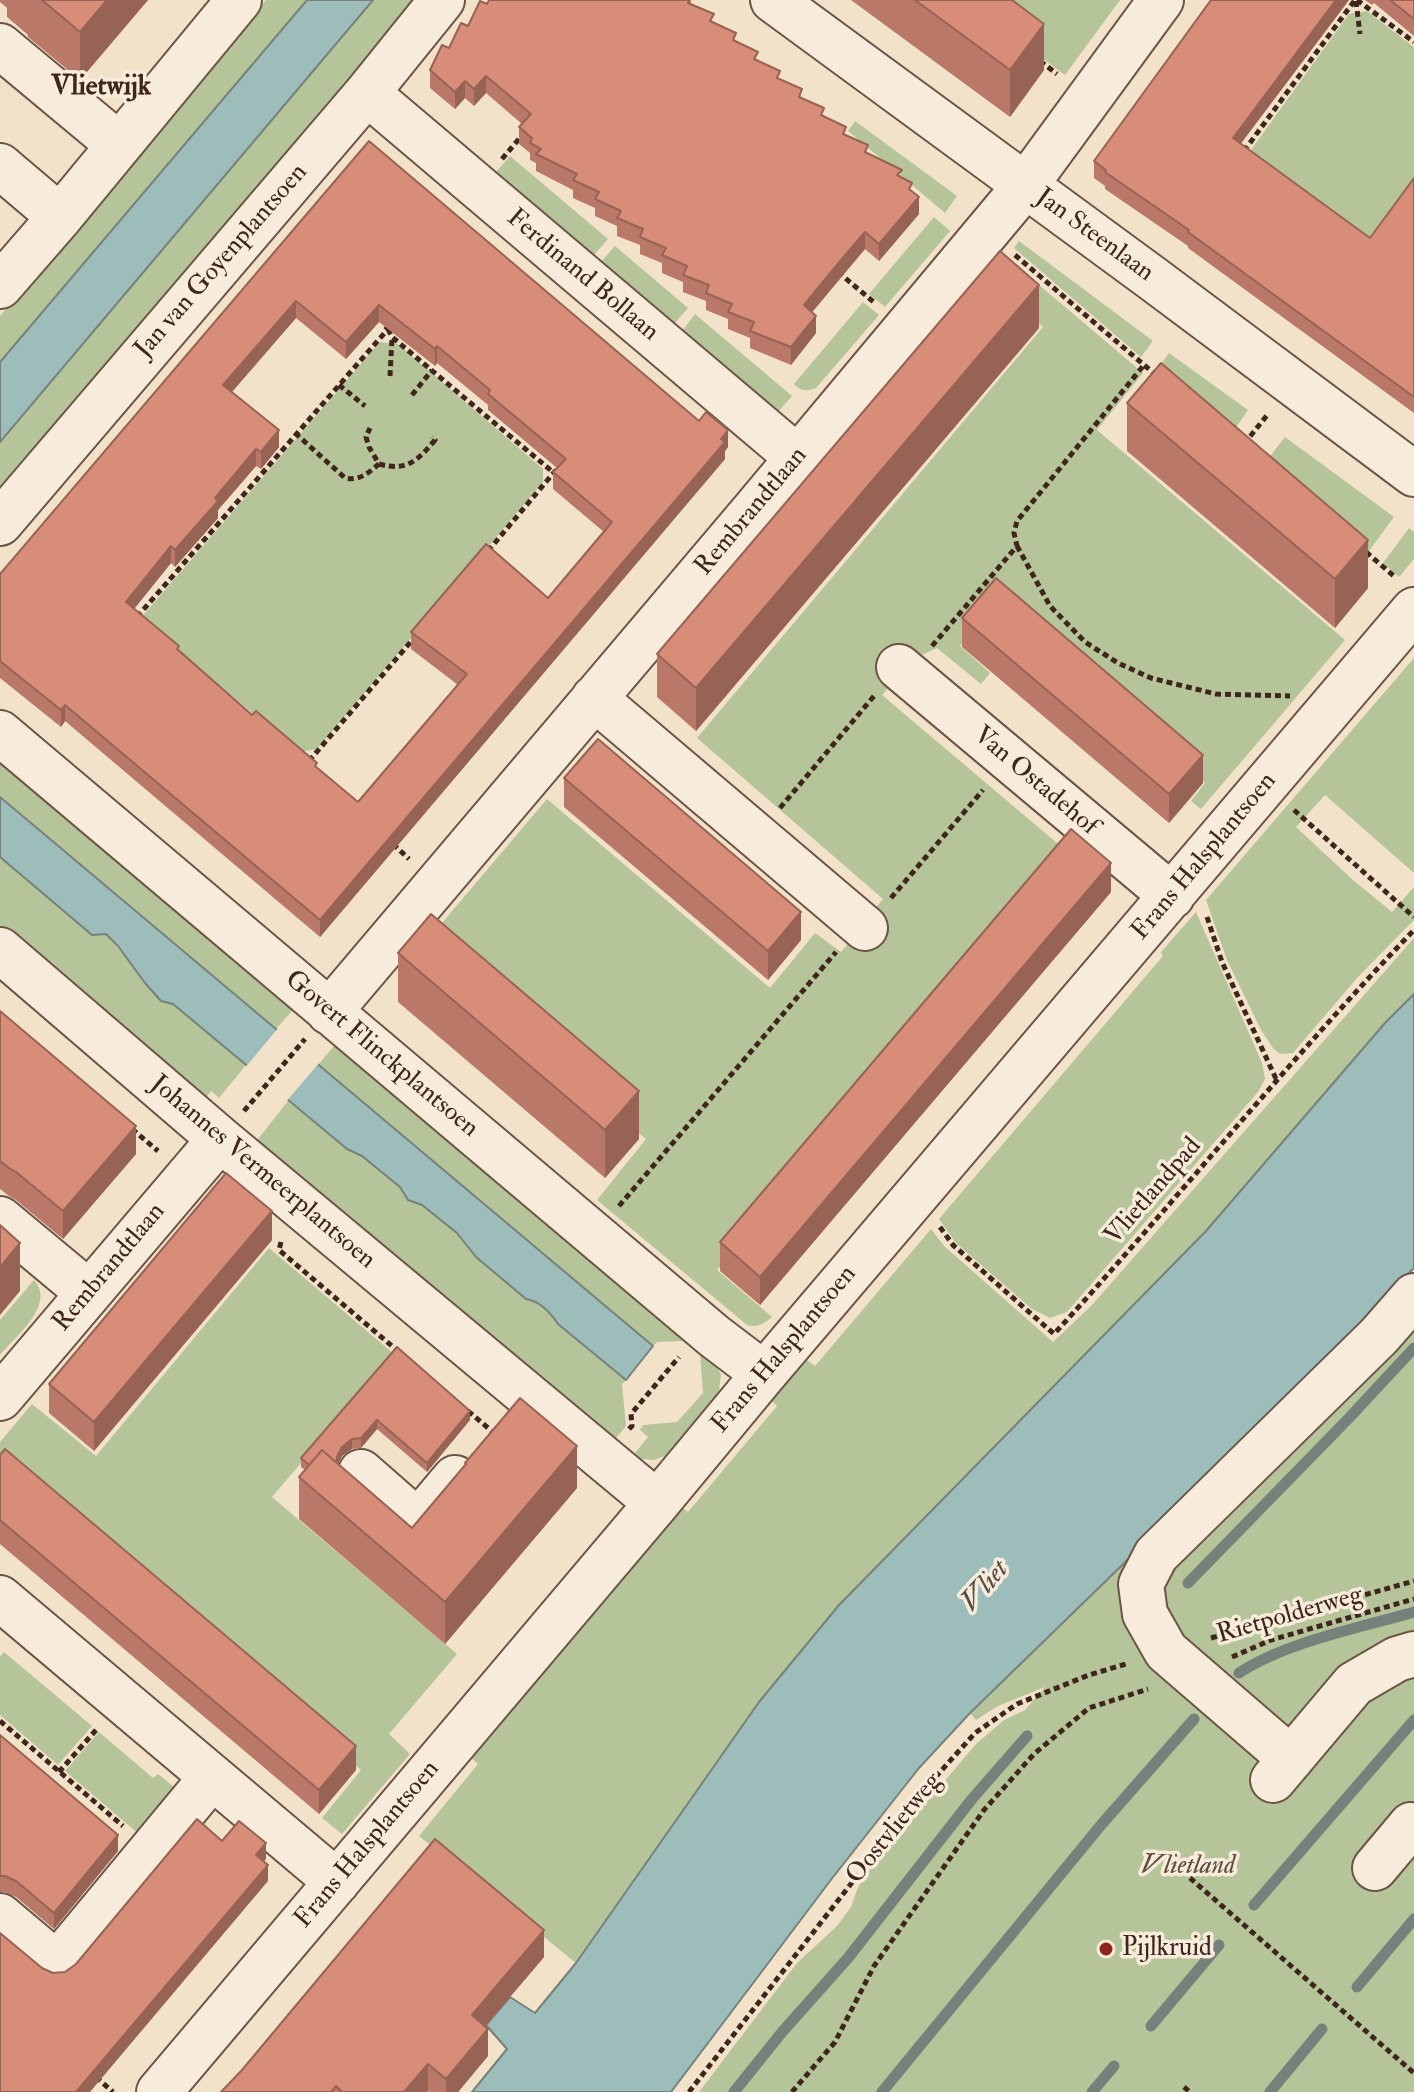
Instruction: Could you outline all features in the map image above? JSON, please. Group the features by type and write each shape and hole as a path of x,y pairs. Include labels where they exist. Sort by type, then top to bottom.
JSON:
{"street":[{"path":"0,286 239,0"},
{"name":"Jan van Goyenplantsoen","path":"0,523 367,93 442,0"},
{"name":"Jan Steenlaan","path":"773,0 1414,474"},
{"name":"Rembrandtlaan","path":"319,1023 1025,186 1161,0"},
{"path":"0,46 119,145"},
{"name":"Ferdinand Bollaan","path":"367,93 798,458"},
{"path":"0,166 60,217"},
{"name":"Frans Halsplantsoen","path":"159,2092 764,1374 1325,717 1408,597"},
{"name":"Van Ostadehof","path":"899,667 1009,759 1177,890"},
{"path":"594,698 865,928"},
{"name":"Govert Flinckplantsoen","path":"0,733 319,1023 586,1227 714,1336 764,1374"},
{"name":"Johannes Vermeerplantsoen","path":"0,950 210,1150 503,1420 657,1503"},
{"name":"Rembrandtlaan","path":"0,1398 210,1150"},
{"path":"0,1219 89,1293"},
{"path":"1414,1296 1379,1336 1156,1555 1141,1584 1145,1614 1179,1663 1282,1769 1354,1684 1397,1659 1414,1654"},
{"path":"361,1472 418,1522 503,1420"},
{"path":"0,1598 337,1882"},
{"path":"0,1916 57,1964 212,1777"},
{"path":"1375,1868 1413,1824"}],"path":[{"path":"1356,0 1360,34"},
{"path":"1356,0 1414,42"},
{"path":"1242,155 1356,0"},
{"path":"1031,54 1068,81"},
{"path":"472,184 485,167 497,165 527,130"},
{"path":"986,232 1169,386"},
{"path":"833,268 904,328"},
{"path":"376,319 392,337 554,473"},
{"path":"131,623 388,329"},
{"path":"390,376 392,337"},
{"path":"1144,365 1017,521 1014,533 1017,546 1050,606 1085,642 1118,663 1151,678 1216,694 1298,696 1325,717"},
{"path":"412,395 432,370"},
{"path":"339,385 365,406"},
{"path":"370,428 366,437 369,447 379,464 390,467 413,462 435,440 432,437"},
{"path":"295,433 345,478 354,480 364,477 379,464"},
{"path":"482,558 564,461"},
{"path":"1356,544 1408,597"},
{"path":"757,836 899,667 909,656 935,645 1017,546"},
{"path":"306,765 420,631"},
{"path":"586,1227 598,1213 611,1216 848,937 865,928 1009,759"},
{"path":"1306,820 1414,917"},
{"path":"383,835 438,885"},
{"path":"1177,890 1203,906 1222,962 1277,1081"},
{"name":"Vlietlandpad","path":"912,1201 935,1222 953,1245 1054,1334 1414,930"},
{"path":"259,1094 319,1023"},
{"path":"121,1120 168,1159 210,1150"},
{"path":"632,1426 631,1414 687,1348"},
{"name":"Rietpolderweg","path":"1179,1663 1414,1581"},
{"path":"792,2092 835,2042 874,1966 984,1810 1034,1754 1089,1708 1179,1663 1414,1599"},
{"name":"Oostvlietweg","path":"689,2092 924,1790 975,1733 1017,1704 1089,1675 1179,1663"},
{"path":"59,1772 121,1701"},
{"path":"0,1721 151,1850"},
{"path":"1190,1878 1414,2073"},
{"path":"91,2073 113,2092"},
{"path":"1184,2087 1190,2092"}],"green space":[{"path":"266,0 307,0 0,362 0,316"},
{"path":"373,0 429,0 407,8 386,33 395,41 377,61 368,54 348,79 356,87 341,104 332,97 311,122 320,130 306,146 297,140 276,164 285,172 271,187 262,180 242,205 237,227 228,220 207,245 216,253 204,267 195,260 0,500 0,442"},
{"path":"962,0 1120,0 1065,75"},
{"path":"1367,11 1414,47 1414,192 1375,246 1248,154 1349,14"},
{"path":"855,121 957,196 945,213 848,131"},
{"path":"510,156 608,239 594,255 496,172"},
{"path":"934,217 950,231 885,307 869,294"},
{"path":"1019,241 1153,341 1141,357 1014,248"},
{"path":"615,246 688,308 674,324 601,262"},
{"path":"1019,268 1143,373 1097,430 1345,640 1201,809 1191,801 1205,783 996,604 960,646 990,673 981,684 937,648 911,660 882,695 1070,854 717,1270 772,1317 761,1325 747,1325 597,1200 646,1139 420,949 547,799 770,988 815,933 841,952 883,899 697,738 1043,327 1002,292"},
{"path":"863,302 879,315 816,388 804,390 794,384"},
{"path":"695,314 792,396 778,412 682,331"},
{"path":"380,342 398,344 543,469 543,482 317,749 300,752 139,620"},
{"path":"1169,353 1248,410 1232,433 1157,370"},
{"path":"1285,437 1394,517 1369,551 1265,463"},
{"path":"1409,528 1414,532 1414,559 1399,577 1383,563"},
{"path":"1414,658 1414,873 1325,795 1296,827 1392,912 1414,887 1414,920 1357,978 1293,1053 1280,1054 1261,1030 1227,960 1206,900"},
{"path":"0,744 295,993 287,1004 293,1010 276,1029 0,796"},
{"path":"0,857 92,935 106,934 173,1004 246,1065 219,1098 211,1091 204,1100 0,929"},
{"path":"1196,912 1262,1063 1265,1079 1258,1092 1067,1312 1050,1318 1032,1309 956,1243 939,1219 1163,956 1161,952"},
{"path":"1414,938 1414,994 1385,1023 1206,1231 759,1703 576,1963 419,1836 478,1764 464,1751 678,1504 688,1512 777,1406 769,1398 803,1357 815,1366 931,1229 944,1246 1053,1342 1092,1305"},
{"path":"334,1046 699,1340 657,1342 653,1346 318,1065"},
{"path":"288,1101 400,1187 408,1200 422,1205 457,1233 476,1257 526,1299 544,1308 558,1324 626,1380 622,1384 626,1426 611,1444 255,1143"},
{"path":"269,1248 394,1354 272,1497 457,1654 389,1734 410,1754 342,1834 322,1818 361,1770 6,1470 0,1476 0,1442 32,1404 96,1456"},
{"path":"34,1280 40,1290 37,1310 24,1330 0,1355 0,1320"},
{"name":"Vlietland","path":"1414,1304 1414,2092 699,2092 797,1963 837,1926 851,1907 865,1875 976,1744 1004,1720 1025,1710 1045,1687 998,1706 976,1720 970,1713 1148,1540"},
{"path":"700,1352 721,1374 719,1391 665,1456 654,1460 641,1459 635,1453 648,1437 640,1430 643,1425 677,1422 703,1393"},
{"path":"4,1652 92,1726 58,1765 0,1715 0,1657"},
{"path":"99,1732 153,1778 158,1774 185,1796 147,1841 65,1771"}],"water":[{"path":"307,0 373,0 0,442 0,362"},
{"path":"0,797 653,1346 626,1380 558,1324 544,1308 526,1299 476,1257 457,1233 422,1205 408,1200 400,1187 362,1156 347,1149 173,1004 161,1001 106,934 92,935 0,857"},
{"name":"Vliet","path":"1414,994 1414,1268 1148,1540 970,1713 919,1768 671,2092 472,2092 507,2049 486,2025 510,1997 535,2013 576,1963 759,1702 839,1605 1206,1231 1385,1023"}],"pier":[{"path":"279,1027 320,1062 285,1103 244,1069"}],"building":[{"path":"42,0 107,0 80,32"},
{"path":"489,0 689,0 688,3 714,14 710,21 736,33 733,40 758,52 754,59 780,71 777,78 802,89 799,97 824,108 821,115 846,127 843,134 868,145 865,152 902,170 897,175 912,183 909,189 919,197 879,244 865,232 804,305 816,316 791,347 750,331 754,322 728,312 732,304 706,293 709,285 683,275 687,266 662,255 666,248 640,237 643,229 617,218 621,211 595,199 599,192 573,180 577,174 536,154 541,149 530,143 532,138 519,127 531,114 486,76 474,89 465,81 455,92 430,70 442,45 449,48 461,23 468,26 480,1 487,4"},
{"path":"915,0 1012,0 1044,24 1010,70"},
{"path":"1211,0 1336,0 1233,138 1370,238 1414,178 1414,397 1094,161"},
{"path":"1390,0 1414,0 1414,19"},
{"path":"369,141 699,421 706,412 728,430 721,439 725,442 320,920 65,705 61,710 0,661 0,574","holes":["296,301 346,342 379,305 435,349 437,346 490,390 488,394 566,459 553,472 612,522 548,598 486,544 411,632 467,674 358,802 256,711 252,715 177,649 179,646 126,602 171,546 175,550 218,501 215,498 256,449 261,452 279,430 223,385"]},
{"path":"1000,251 1039,285 696,688 657,654"},
{"path":"1161,363 1368,540 1335,579 1127,403"},
{"path":"996,578 1203,755 1169,794 962,618"},
{"path":"598,739 801,912 768,951 564,778"},
{"path":"1071,829 1111,863 760,1277 720,1242"},
{"path":"431,914 639,1091 605,1130 398,953"},
{"path":"0,1011 136,1126 63,1211 0,1161"},
{"path":"226,1173 272,1211 94,1422 49,1384"},
{"path":"0,1225 20,1243 0,1267"},
{"path":"397,1347 470,1411 427,1463 377,1420 361,1438 352,1439 342,1447 337,1463 322,1450 309,1465 301,1458"},
{"path":"520,1398 577,1446 445,1602 299,1477 322,1450 412,1528"},
{"path":"5,1449 356,1746 319,1790 0,1520 0,1455"},
{"path":"0,1735 118,1835 54,1913 16,1881 0,1876"},
{"path":"197,1819 222,1841 239,1821 266,1843 256,1855 268,1865 76,2092 0,2092 0,1933 42,1968 53,1973 65,1972 76,1964"},
{"path":"435,1839 544,1930 472,2015 488,2029 446,2079 428,2064 404,2092 342,2092 336,2086 331,2092 221,2092 242,2070"}],"waterway":[{"path":"1188,1583 1414,1348"},
{"path":"1239,1673 1301,1644 1414,1612"},
{"path":"882,2092 1101,1825 1194,1719"},
{"path":"1254,1905 1414,1720"},
{"path":"734,2092 848,1958 972,1799 1027,1736"},
{"path":"1357,1987 1414,1919"},
{"path":"1151,2026 1219,1945"},
{"path":"1270,2092 1322,2029"},
{"path":"1092,2092 1114,2066"}],"place":[{"name":"Pijlkruid","path":"1106,1949"}],"district":[{"name":"Vlietwijk","path":"101,88"}]}
